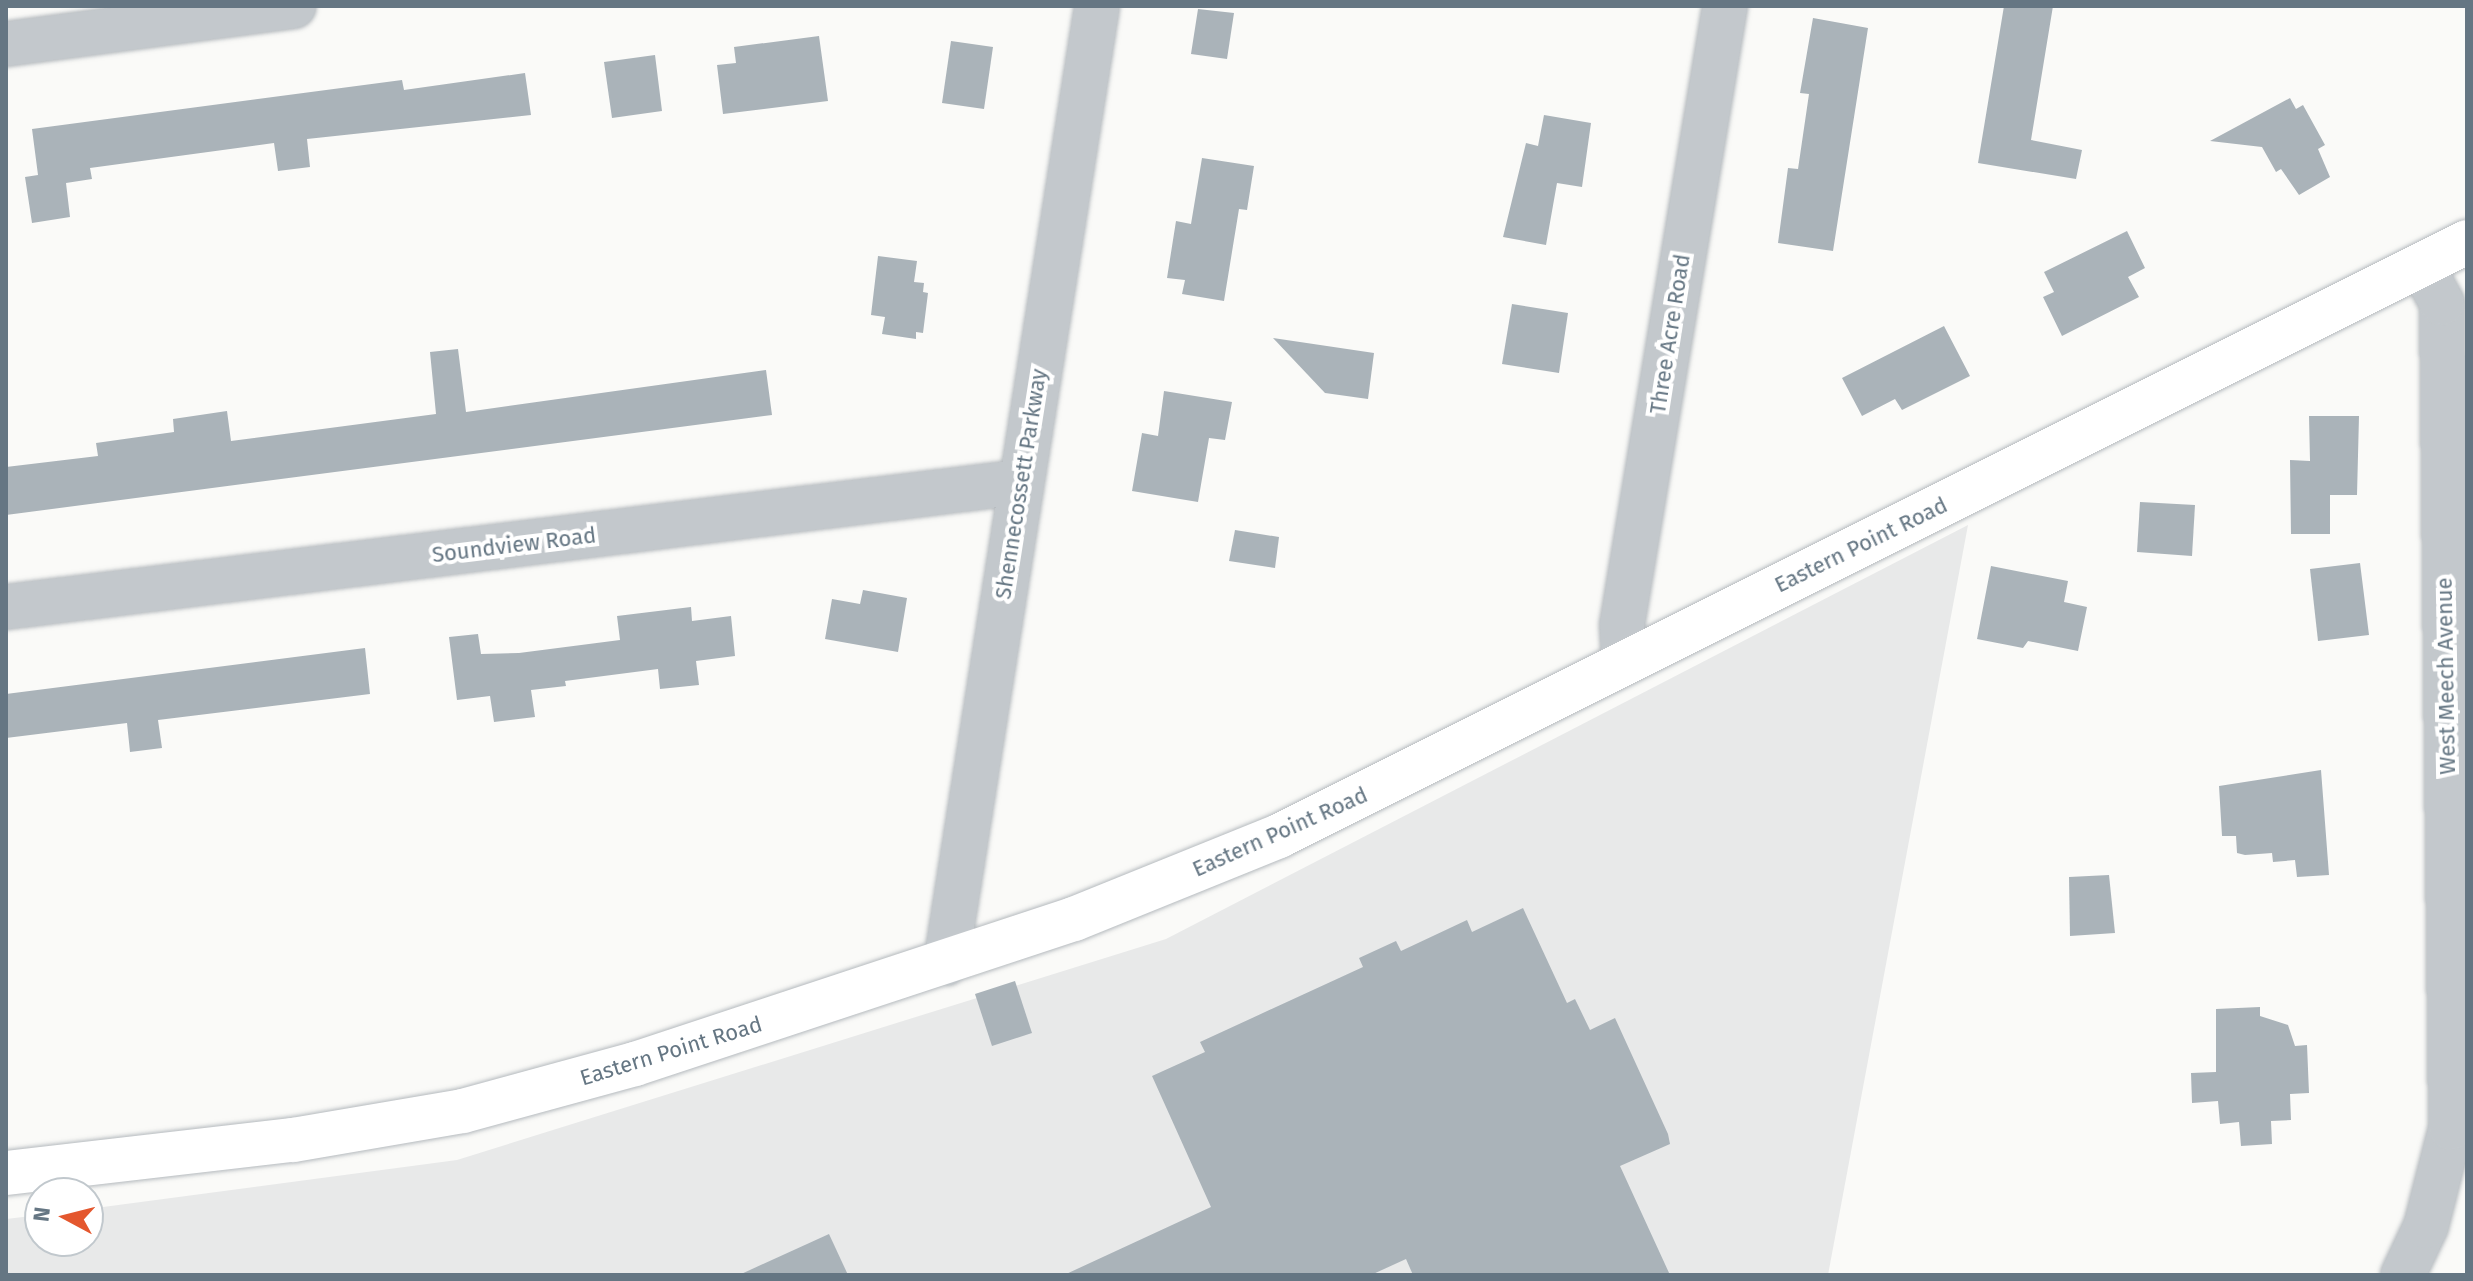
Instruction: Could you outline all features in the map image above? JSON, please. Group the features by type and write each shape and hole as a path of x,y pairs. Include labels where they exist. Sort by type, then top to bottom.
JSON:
{"main road":[{"name":"Eastern Point Road","path":"6,1173 293,1140 463,1111 635,1064 1074,919 1279,836 2467,242"}],"street":[{"path":"6,44 184,13 293,6"},
{"name":"Shennecossett Parkway","path":"946,963 1097,6"},
{"name":"Three Acre Road","path":"1624,663 1622,625 1725,6"},
{"name":"West Meech Avenue","path":"2403,1275 2426,1226 2459,1127 2442,303 2421,265"},
{"name":"Soundview Road","path":"6,607 1021,482"}],"shaded area":[{"path":"1968,525 1828,1275 6,1275 6,1219 24,1217 24,1257 104,1257 104,1207 457,1160 1166,939"}],"building":[{"path":"2004,6 2053,6 2031,140 2082,150 2076,179 1978,163"},
{"path":"1198,9 1234,13 1227,59 1191,54"},
{"path":"1813,18 1868,28 1833,251 1778,243 1788,168 1798,169 1809,94 1800,93"},
{"path":"819,36 828,101 723,114 717,65 736,63 734,47"},
{"path":"951,41 993,47 984,109 942,103"},
{"path":"655,55 662,111 612,118 604,62"},
{"path":"525,73 531,115 307,139 310,167 278,171 274,143 90,168 92,179 66,183 70,217 32,223 25,177 38,175 32,129 402,80 404,90"},
{"path":"2290,98 2296,109 2303,105 2325,145 2318,149 2330,177 2299,195 2281,169 2276,172 2262,147 2210,141"},
{"path":"1544,115 1591,123 1582,187 1557,183 1546,245 1503,237 1526,143 1538,146"},
{"path":"1202,158 1254,166 1247,210 1239,209 1224,301 1182,294 1185,280 1167,278 1176,221 1191,224"},
{"path":"2127,231 2145,268 2128,277 2139,297 2062,336 2043,297 2054,292 2044,272"},
{"path":"878,256 917,261 914,282 924,283 923,292 928,293 923,333 916,332 916,339 882,334 885,317 871,315"},
{"path":"1512,304 1568,313 1559,373 1502,364"},
{"path":"1944,326 1970,376 1902,410 1895,399 1862,416 1842,378"},
{"path":"1273,338 1374,353 1368,399 1325,393"},
{"path":"458,349 466,412 766,370 772,415 6,515 6,467 98,456 96,443 174,432 173,419 227,411 231,441 436,414 430,352"},
{"path":"1164,391 1232,402 1225,440 1209,438 1198,502 1132,491 1142,433 1158,436"},
{"path":"2309,416 2359,416 2357,495 2330,495 2330,534 2291,534 2290,460 2310,461"},
{"path":"2140,502 2195,505 2192,556 2137,552"},
{"path":"1235,530 1279,537 1275,568 1229,561"},
{"path":"2360,563 2369,635 2318,641 2310,569"},
{"path":"1991,566 2068,581 2064,602 2087,607 2078,651 2028,641 2023,648 1977,639"},
{"path":"863,590 907,598 898,652 825,639 832,599 860,604"},
{"path":"691,607 692,621 731,616 735,656 696,661 699,685 660,689 658,669 565,681 566,686 531,690 535,717 494,722 490,696 457,700 449,637 478,634 481,654 519,653 620,640 617,616"},
{"path":"365,648 370,694 158,720 162,748 130,752 127,723 6,738 6,694"},
{"path":"2321,770 2329,875 2297,877 2295,860 2273,862 2272,853 2237,853 2236,836 2222,836 2219,786"},
{"path":"2109,875 2115,933 2070,936 2069,877"},
{"path":"1523,908 1567,1003 1575,999 1590,1030 1615,1018 1668,1134 1670,1144 1620,1166 1670,1275 1413,1275 1406,1259 1371,1275 1064,1275 1211,1207 1152,1076 1205,1052 1200,1042 1363,967 1359,958 1396,941 1401,951 1467,920 1472,932"},
{"path":"1015,981 1032,1033 992,1046 975,994"},
{"path":"2260,1007 2260,1016 2288,1025 2295,1046 2307,1045 2309,1093 2290,1094 2291,1120 2271,1121 2272,1144 2241,1146 2239,1122 2220,1124 2218,1101 2192,1103 2191,1073 2216,1072 2216,1009"},
{"path":"829,1234 848,1275 739,1275"}]}
